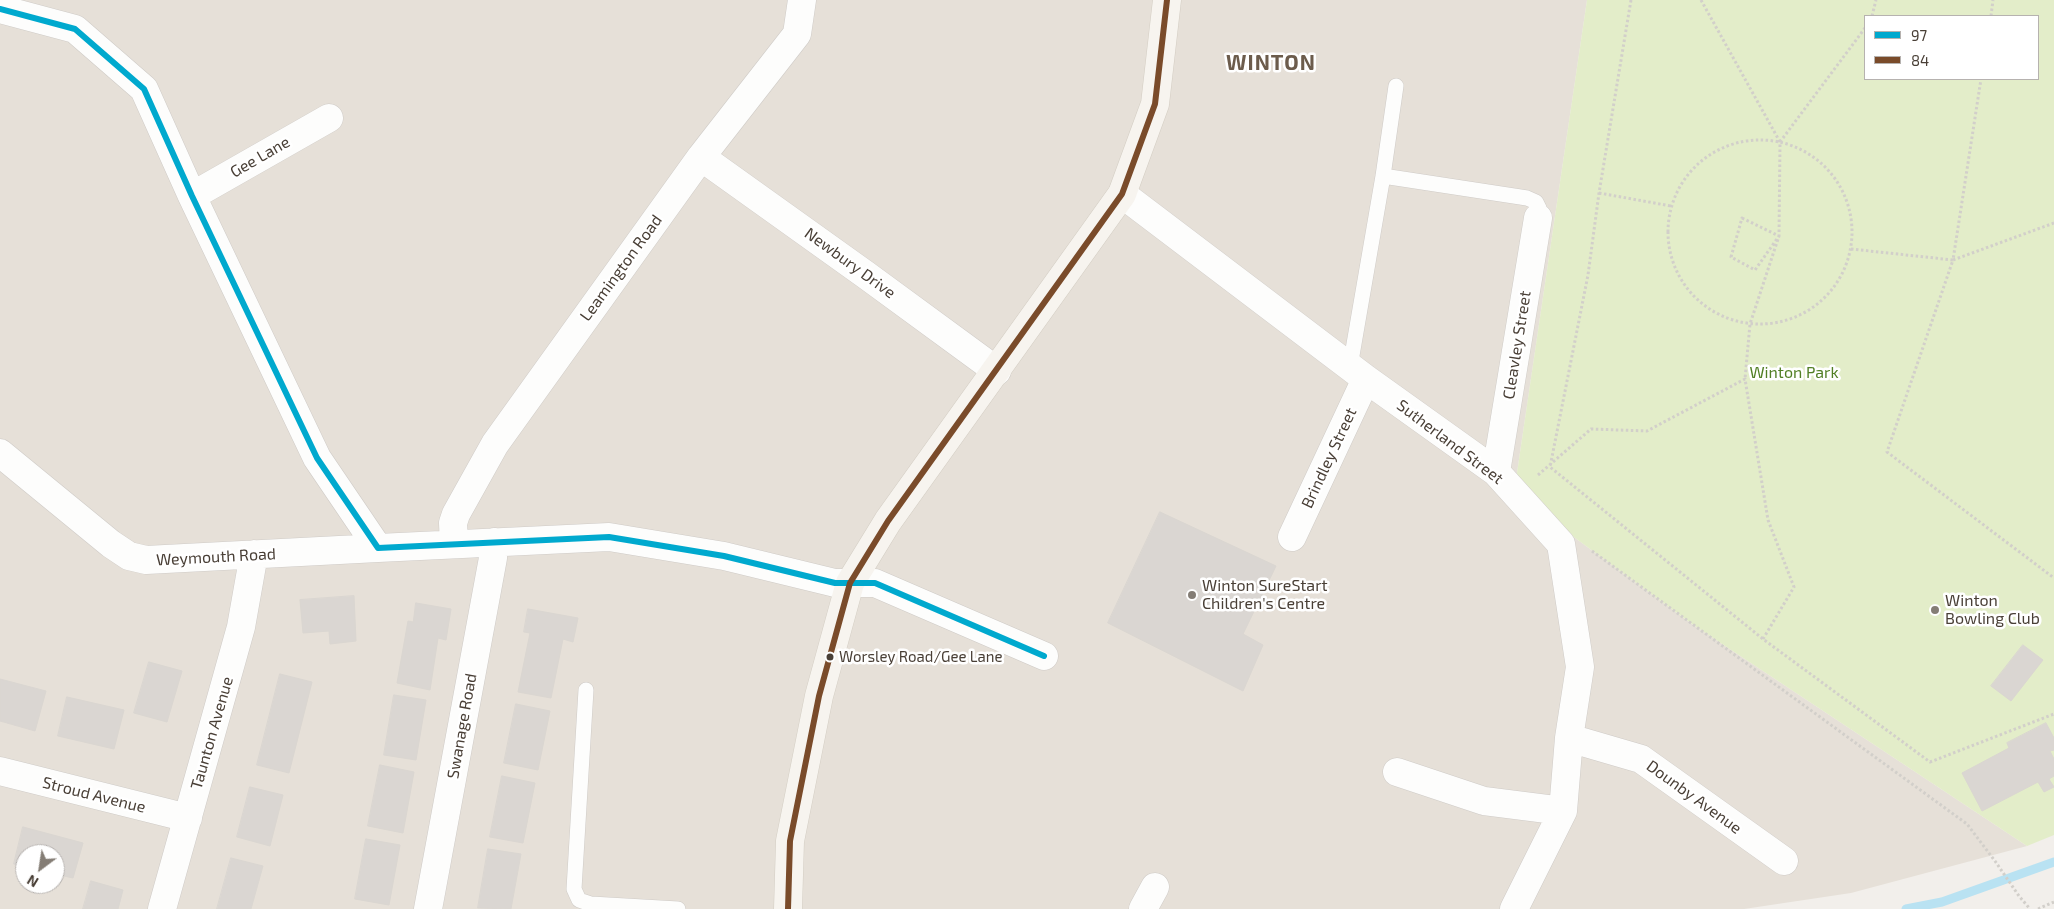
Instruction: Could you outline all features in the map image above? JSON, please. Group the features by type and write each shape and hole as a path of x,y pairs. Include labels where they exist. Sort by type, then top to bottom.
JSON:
{"main road":[{"path":"788,909 790,841 818,696 850,583 888,521 1122,194 1155,104 1167,0"}],"street":[{"name":"Leamington Road","path":"454,544 453,522 456,514 495,444 701,157 797,34 802,0"},
{"path":"0,9 75,29 144,89 192,196 317,458 378,548 609,536 724,556 835,583 875,583 1044,656"},
{"name":"Gee Lane","path":"192,196 329,118"},
{"name":"Newbury Drive","path":"701,157 997,371"},
{"name":"Sutherland Street","path":"1122,194 1358,373 1496,472 1561,544"},
{"name":"Cleavley Street","path":"1496,472 1538,218"},
{"name":"Brindley Street","path":"1292,537 1358,373"},
{"name":"Weymouth Road","path":"0,453 111,544 129,556 146,560 378,548"},
{"name":"Swanage Road","path":"428,909 493,558 494,542"},
{"path":"1514,909 1563,811 1569,738 1580,667 1561,544"},
{"name":"Taunton Avenue","path":"162,909 241,627 254,554"},
{"name":"Dounby Avenue","path":"1569,738 1641,759 1784,861"},
{"name":"Stroud Avenue","path":"0,771 188,818"},
{"path":"1397,772 1484,801 1563,811"}],"lane":[{"path":"1358,373 1396,86"},
{"path":"1383,176 1527,198 1536,202 1539,208 1538,218"},
{"path":"586,690 574,889 579,900 591,904 678,909"}],"path":[{"path":"1550,467 1588,275 1599,193 1630,0"},
{"path":"1701,0 1780,142 1779,236 1750,324 1745,379 1768,520 1794,587 1763,639"},
{"path":"1872,15 1876,0"},
{"path":"1991,15 1993,0"},
{"path":"1780,142 1864,29"},
{"path":"1981,80 1953,260 1887,452 2054,578"},
{"path":"1753,140 1780,142 1807,152 1829,170 1844,194 1852,221 1851,249 1842,275 1825,297 1804,313 1778,323 1750,324 1720,315 1693,296 1676,269 1668,238 1671,206 1683,181 1702,160 1726,146 1753,140"},
{"path":"1599,193 1671,206"},
{"path":"1742,218 1779,236 1756,270 1731,257 1742,218"},
{"path":"1851,249 1953,260 2054,223"},
{"path":"1514,493 1550,467 1590,429 1647,431 1745,379"},
{"path":"1550,467 1763,639 1930,762 2054,714"},
{"path":"1561,544 1583,545 1967,824 2030,909"},
{"path":"2038,909 2054,902"}],"shaded area":[{"path":"0,0 1587,0 1514,493 1692,624 2027,846 1851,893 1744,909 0,909"}],"green space":[{"name":"Winton Park","path":"1587,0 2054,0 2054,835 2027,846 1692,624 1514,493"}],"building":[{"name":"Winton SureStart Children's Centre","path":"1160,512 1276,566 1243,634 1263,645 1243,691 1108,623"},
{"path":"354,596 356,641 330,644 329,631 303,633 300,600"},
{"path":"416,603 451,609 446,640 438,638 430,690 397,683 408,621 413,622"},
{"path":"528,609 578,618 573,642 563,639 551,698 518,692 530,633 524,632"},
{"path":"2023,645 2043,660 2011,701 1991,686"},
{"path":"149,662 182,671 167,722 134,713"},
{"path":"280,674 312,682 289,773 257,765"},
{"path":"0,679 46,691 35,731 0,721"},
{"path":"394,695 426,700 416,760 384,755"},
{"path":"67,697 124,710 114,749 58,736"},
{"path":"516,704 550,711 538,770 504,763"},
{"path":"2046,723 2054,738 2054,750 2050,751 2054,759 2054,776 2049,779 2054,787 2044,792 2038,782 1982,811 1962,773 2009,748 2007,743"},
{"path":"380,765 414,772 403,833 368,826"},
{"path":"502,776 535,783 523,843 490,837"},
{"path":"250,787 283,795 270,846 237,837"},
{"path":"23,827 83,843 73,878 65,876 65,844 19,844"},
{"path":"366,839 400,845 389,905 355,899"},
{"path":"488,849 521,854 511,909 478,908"},
{"path":"231,858 263,866 251,909 217,909"},
{"path":"91,881 123,890 118,909 83,909"}],"waterway":[{"path":"1906,909 1942,902 2054,862"}],"transit line":[{"name":"84","path":"788,909 790,841 819,696 850,583 888,521 1122,194 1155,104 1167,0"},
{"name":"97","path":"0,9 75,29 144,89 192,196 317,458 378,548 609,537 724,556 835,583 875,583 1044,656"}],"place":[{"name":"Winton SureStart Children's Centre","path":"1192,595"},
{"name":"Winton Bowling Club","path":"1935,610"},
{"name":"Worsley Road/Gee Lane","path":"830,657"}],"district":[{"name":"WINTON","path":"1271,63"}]}
